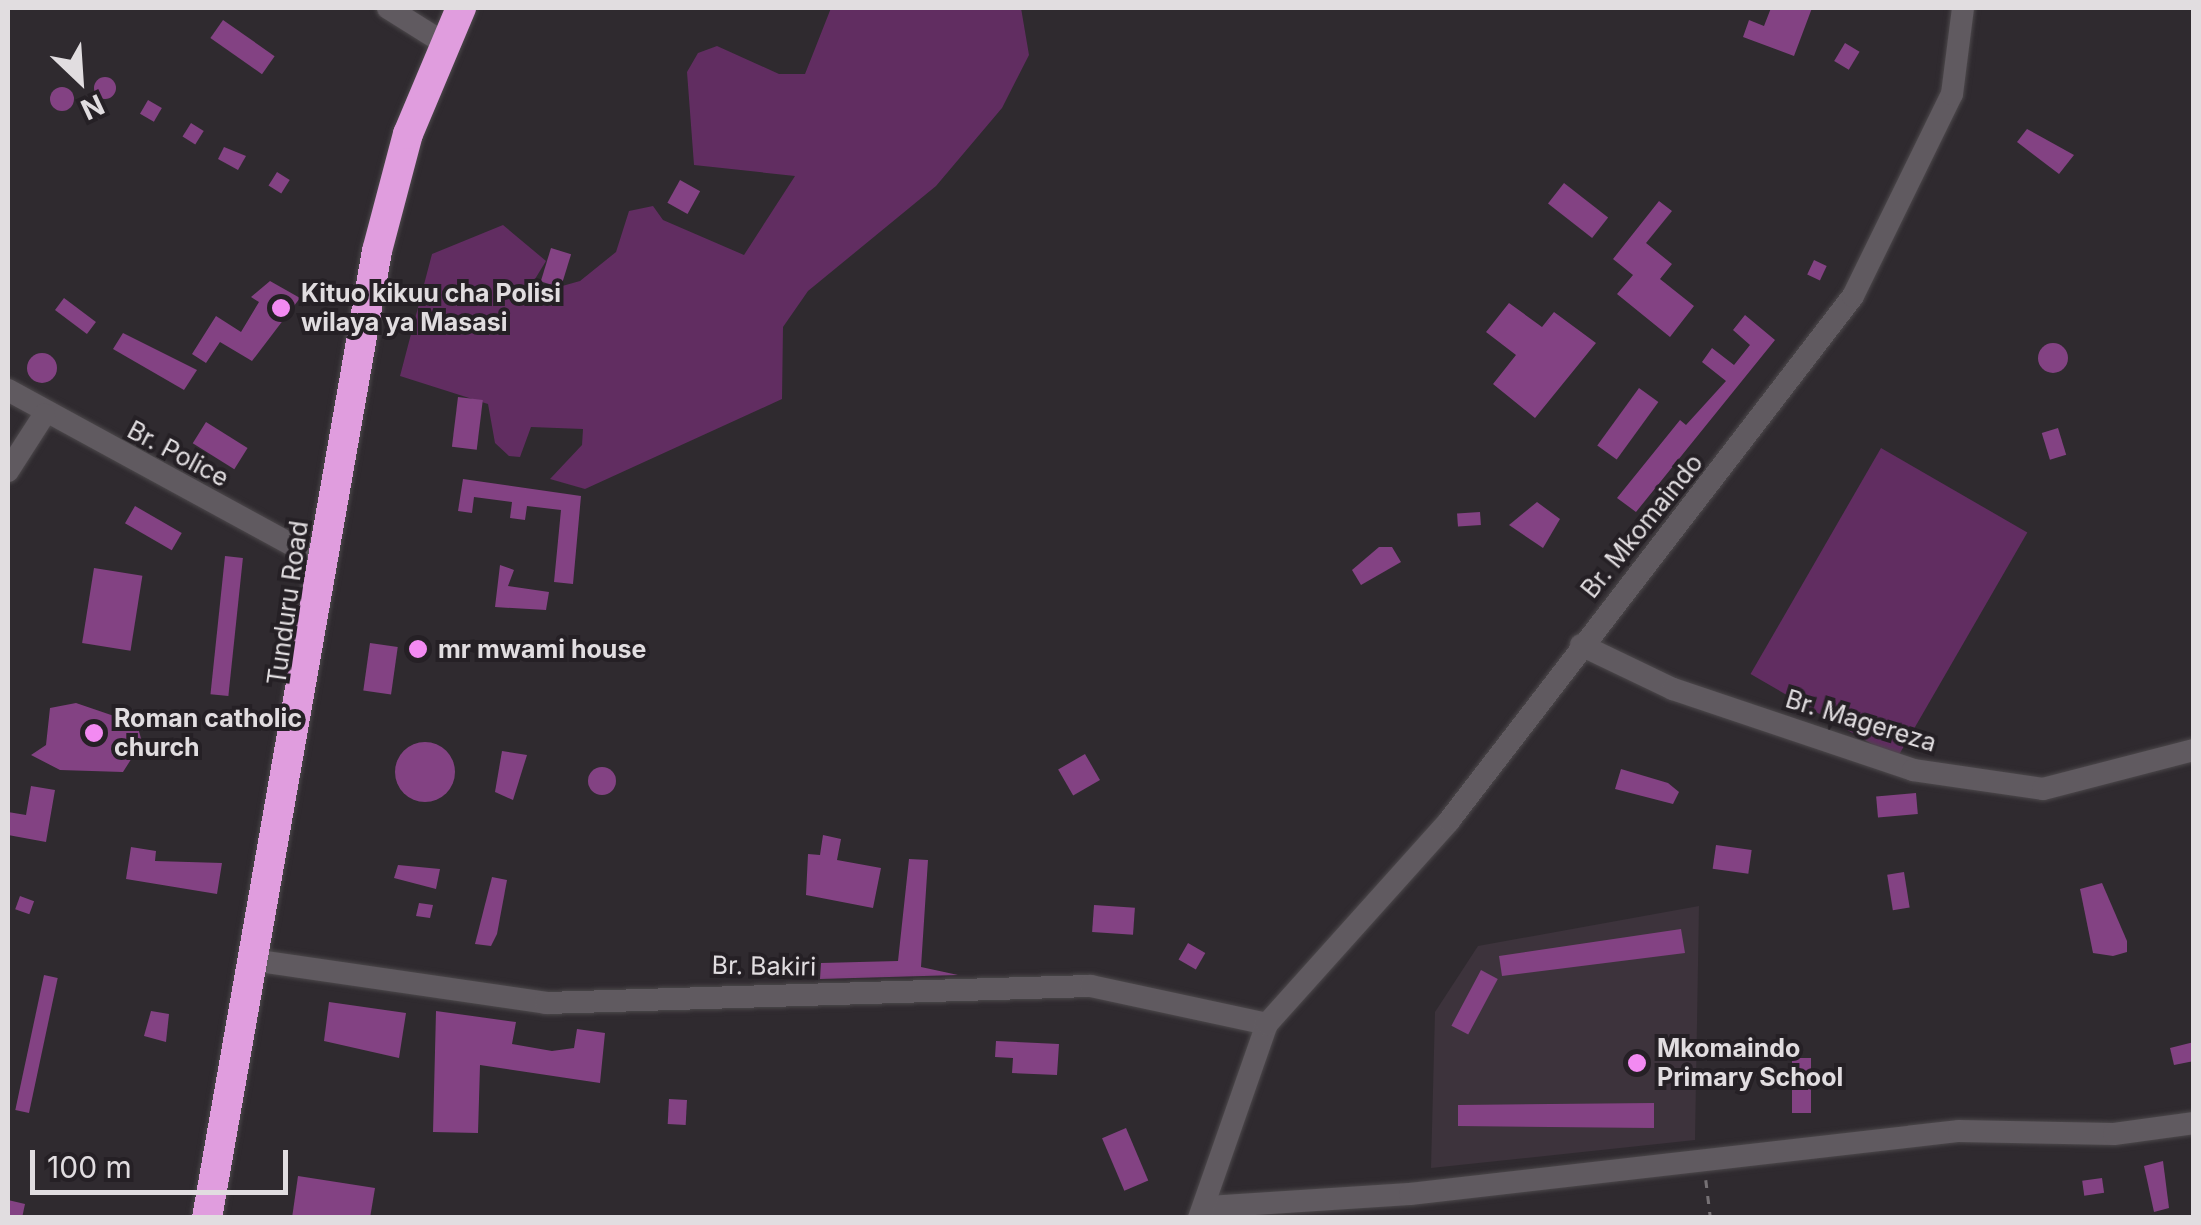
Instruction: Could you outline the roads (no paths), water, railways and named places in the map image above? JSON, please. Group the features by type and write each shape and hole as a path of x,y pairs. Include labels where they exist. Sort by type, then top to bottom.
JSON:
{"highway":[{"name":"Tunduru Road","path":"207,1218 259,961 377,251 444,43 462,8"}],"street":[{"path":"388,8 444,43"},
{"name":"Br. Mkomaindo","path":"1267,1024 1450,821 1581,645 1853,296 1952,94 1963,8"},
{"name":"Br. Police","path":"8,390 44,414 325,563"},
{"path":"8,471 44,414"},
{"name":"Br. Magereza","path":"1581,645 1673,689 1913,770 2043,789 2194,750"},
{"name":"Br. Bakiri","path":"259,961 546,1003 1091,986 1267,1024"},
{"path":"1267,1024 1204,1212 1960,1131 2114,1134 2194,1123"}],"place":[{"name":"Kituo kikuu cha Polisi wilaya ya Masasi","path":"281,308"},
{"name":"mr mwami house","path":"418,649"},
{"name":"Roman catholic church","path":"94,733"},
{"name":"Mkomaindo Primary School","path":"1637,1063"}]}
